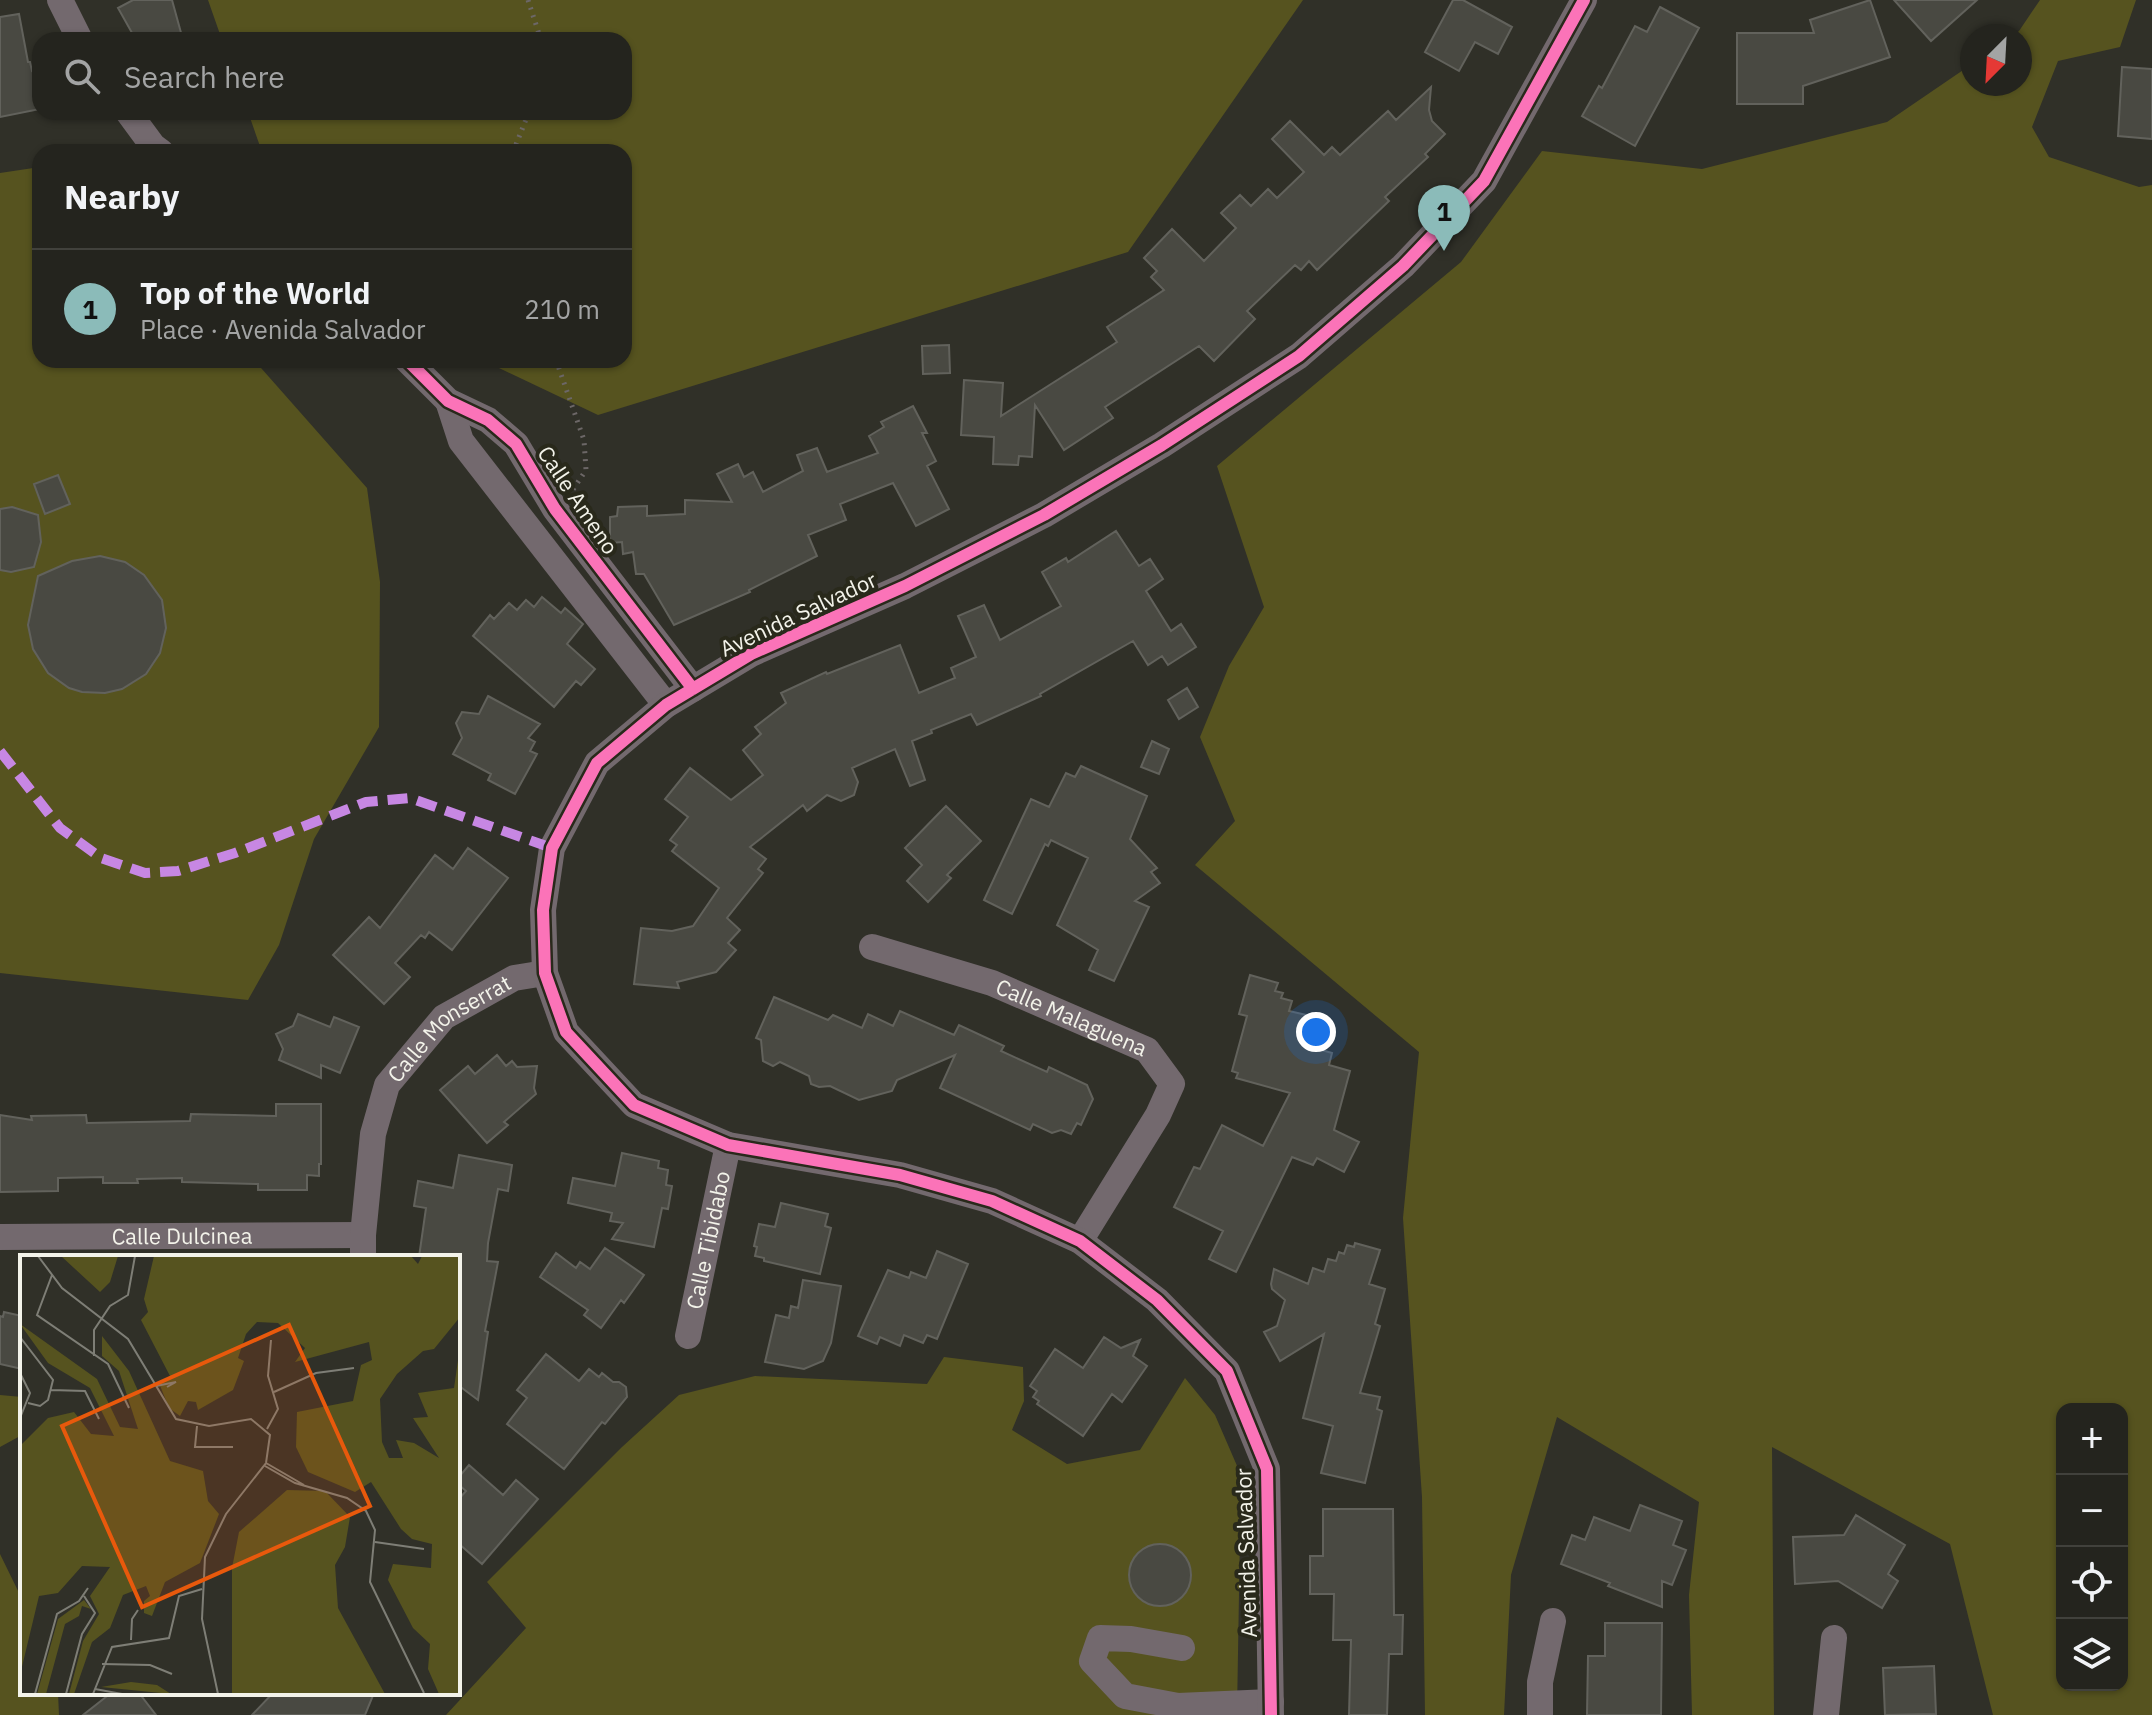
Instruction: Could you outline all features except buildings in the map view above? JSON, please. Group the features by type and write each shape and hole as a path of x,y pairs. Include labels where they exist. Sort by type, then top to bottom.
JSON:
{"street":[{"path":"60,0 76,32"},
{"name":"Avenida Salvador","path":"1271,1708 1267,1469 1227,1371 1157,1300 1080,1241 992,1201 900,1175 728,1145 634,1105 566,1032 545,973 543,910 552,848 597,763 666,705 751,654 905,586 1044,515 1162,445 1299,356 1403,266 1484,181 1584,0"},
{"path":"134,120 152,144"},
{"name":"Calle Ameno","path":"415,368 448,401 488,420 516,444 555,509 693,689"},
{"name":"Calle Ameno","path":"448,401 461,441 666,705"},
{"name":"Calle Malaguena","path":"872,947 992,983 1147,1050 1172,1084 1158,1115 1080,1241"},
{"name":"Calle Monserrat","path":"363,1246 373,1134 387,1085 444,1017 514,978 545,973"},
{"name":"Calle Tibidabo","path":"688,1336 728,1145"},
{"name":"Calle Dulcinea","path":"0,1237 363,1246"},
{"path":"1540,1715 1540,1682 1553,1621"},
{"path":"1182,1648 1131,1639 1100,1638 1092,1661 1125,1696 1178,1706 1271,1708"},
{"path":"1826,1715 1834,1638"}],"path":[{"path":"528,0 538,32"},
{"path":"516,144 526,120"},
{"path":"555,509 586,470 584,440 559,368"}],"shaded area":[{"path":"208,0 1303,0 1128,252 598,415 499,368 632,368 632,144 259,144 251,120 632,120 632,32 219,32"},
{"path":"2040,0 2136,0 2120,47 2058,61 2032,127 2049,157 2139,187 2152,185 2152,1715 1993,1715 1950,1544 1772,1447 1774,1715 1692,1715 1689,1595 1699,1502 1557,1417 1511,1575 1504,1715 1425,1715 1422,1497 1403,1218 1419,1052 1195,865 1235,821 1200,737 1229,666 1264,607 1217,466 1461,262 1542,151 1702,169 1887,122 1960,72 1960,96 2032,96 2032,24 2024,24"},
{"path":"32,168 32,368 261,368 367,488 380,582 379,727 314,839 279,945 248,1000 0,973 0,173"},
{"path":"944,1357 1023,1367 1024,1401 1012,1430 1067,1464 1140,1450 1185,1378 1215,1415 1241,1475 1237,1713 446,1715 526,1628 487,1582 622,1447 679,1395 755,1376 927,1384"},
{"path":"0,1395 20,1397 20,1436 0,1447"},
{"path":"0,1554 20,1595 20,1695 58,1695 59,1715 0,1715"}],"marked path":[{"path":"0,751 60,828 101,858 145,873 178,871 235,853 366,802 410,798 552,848"}],"cycle path":[{"path":"1271,1715 1267,1469 1227,1371 1157,1300 1080,1241 992,1201 900,1175 728,1145 634,1105 566,1032 545,973 543,910 552,848 597,763 666,705 751,654 905,586 1044,515 1162,445 1299,356 1403,266 1484,181 1584,0"},
{"path":"415,368 448,401 488,420 516,444 555,509 693,689"}],"place":[{"name":"Top of the World","path":"1444,251"}]}
